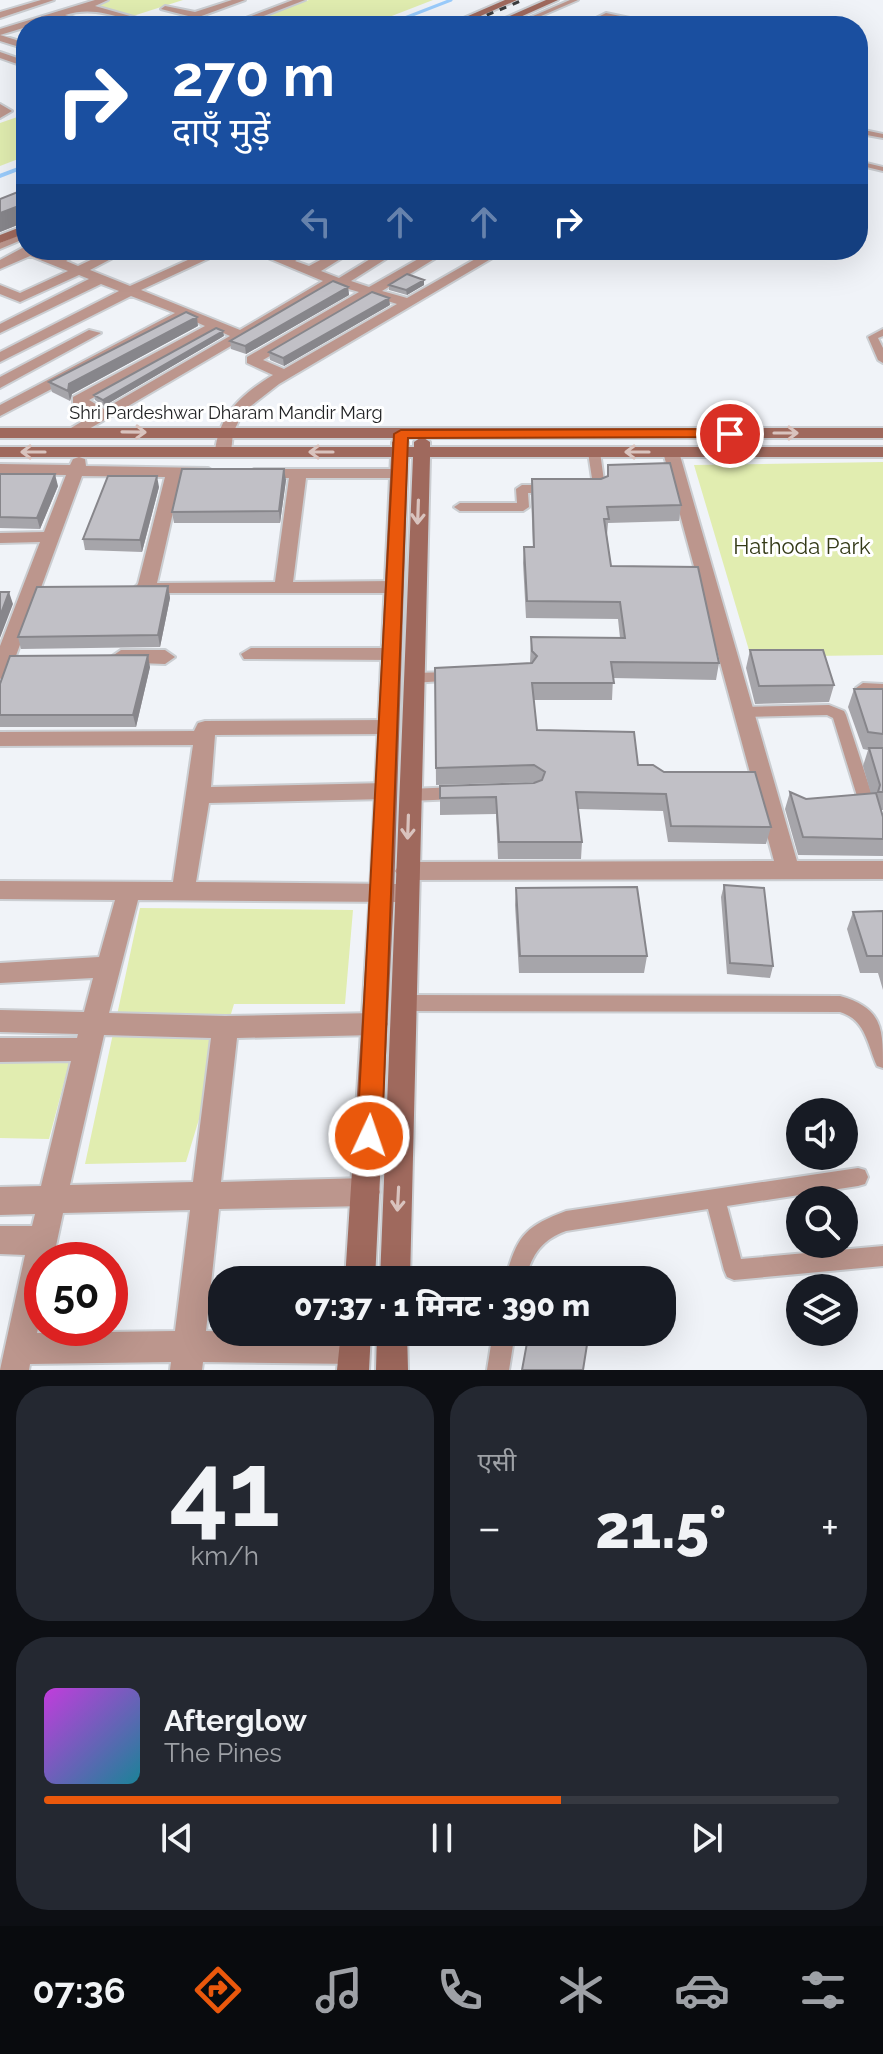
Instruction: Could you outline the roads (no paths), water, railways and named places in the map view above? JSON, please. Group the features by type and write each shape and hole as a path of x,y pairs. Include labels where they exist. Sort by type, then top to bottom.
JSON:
{"main road":[{"path":"474,16 513,0"},
{"path":"523,16 554,0"},
{"name":"Shri Pardeshwar Dharam Mandir Marg","path":"0,433 225,433 409,449 883,452"},
{"name":"Shri Pardeshwar Dharam Mandir Marg","path":"0,452 409,449 883,433"},
{"path":"361,1266 382,892 394,587 409,449"},
{"path":"395,1266 413,678 409,449"},
{"path":"392,1346 392,1370"}],"street":[{"path":"0,15 50,0"},
{"path":"57,15 104,0"},
{"path":"144,16 190,0"},
{"path":"165,9 196,15 241,0"},
{"path":"257,16 301,0"},
{"path":"87,6 124,16"},
{"path":"0,35 14,42"},
{"path":"0,107 7,111 0,115"},
{"path":"0,308 101,260"},
{"path":"0,358 131,290 198,260"},
{"path":"310,271 330,260"},
{"path":"77,431 376,260"},
{"path":"283,374 252,360 425,260"},
{"path":"223,452 225,433 236,410 283,374 483,260"},
{"path":"54,261 241,335"},
{"path":"285,261 408,303"},
{"path":"0,329 100,279"},
{"path":"0,289 20,298"},
{"path":"0,411 122,344 187,313"},
{"path":"67,323 122,344"},
{"path":"103,415 78,400 217,325"},
{"path":"0,383 94,333"},
{"path":"0,469 298,473 409,449"},
{"path":"5,664 83,452"},
{"path":"671,452 669,474 744,712 756,780 788,871"},
{"path":"146,589 174,473"},
{"path":"283,588 298,473"},
{"path":"0,538 51,537"},
{"path":"118,589 394,587"},
{"path":"251,654 391,654"},
{"path":"107,658 165,657"},
{"path":"183,891 199,795 205,728 388,727"},
{"path":"0,739 203,738"},
{"path":"199,795 386,791"},
{"path":"0,890 382,892 406,882 883,870"},
{"path":"129,891 87,1049 16,1359 187,1358 355,1350"},
{"path":"0,973 110,967"},
{"path":"0,1021 225,1027 375,1024"},
{"path":"187,1358 225,1027"},
{"path":"0,1050 87,1049"},
{"path":"0,1201 366,1192"},
{"path":"0,1240 44,1241"}],"lane":[{"path":"537,16 575,0"},
{"path":"883,332 873,337 883,360"},
{"path":"584,488 599,488 594,452"},
{"path":"598,475 614,474"},
{"path":"460,507 523,507 522,489 568,489"},
{"path":"413,678 469,676"},
{"path":"863,688 883,689"},
{"path":"744,712 835,712 843,720 861,757 865,798 858,805 841,806"},
{"path":"409,795 471,793"},
{"path":"404,1003 840,1004 851,1006 872,1026 883,1060"},
{"path":"520,1266 529,1241 541,1229 566,1221 858,1177"},
{"path":"715,1200 734,1270 883,1256"},
{"path":"498,1370 502,1346"}],"waterway":[{"path":"410,16 451,0"},
{"path":"0,176 16,170"}],"railway":[{"path":"485,16 523,0"}],"park label":[{"name":"Hathoda Park","path":"802,546"}]}
